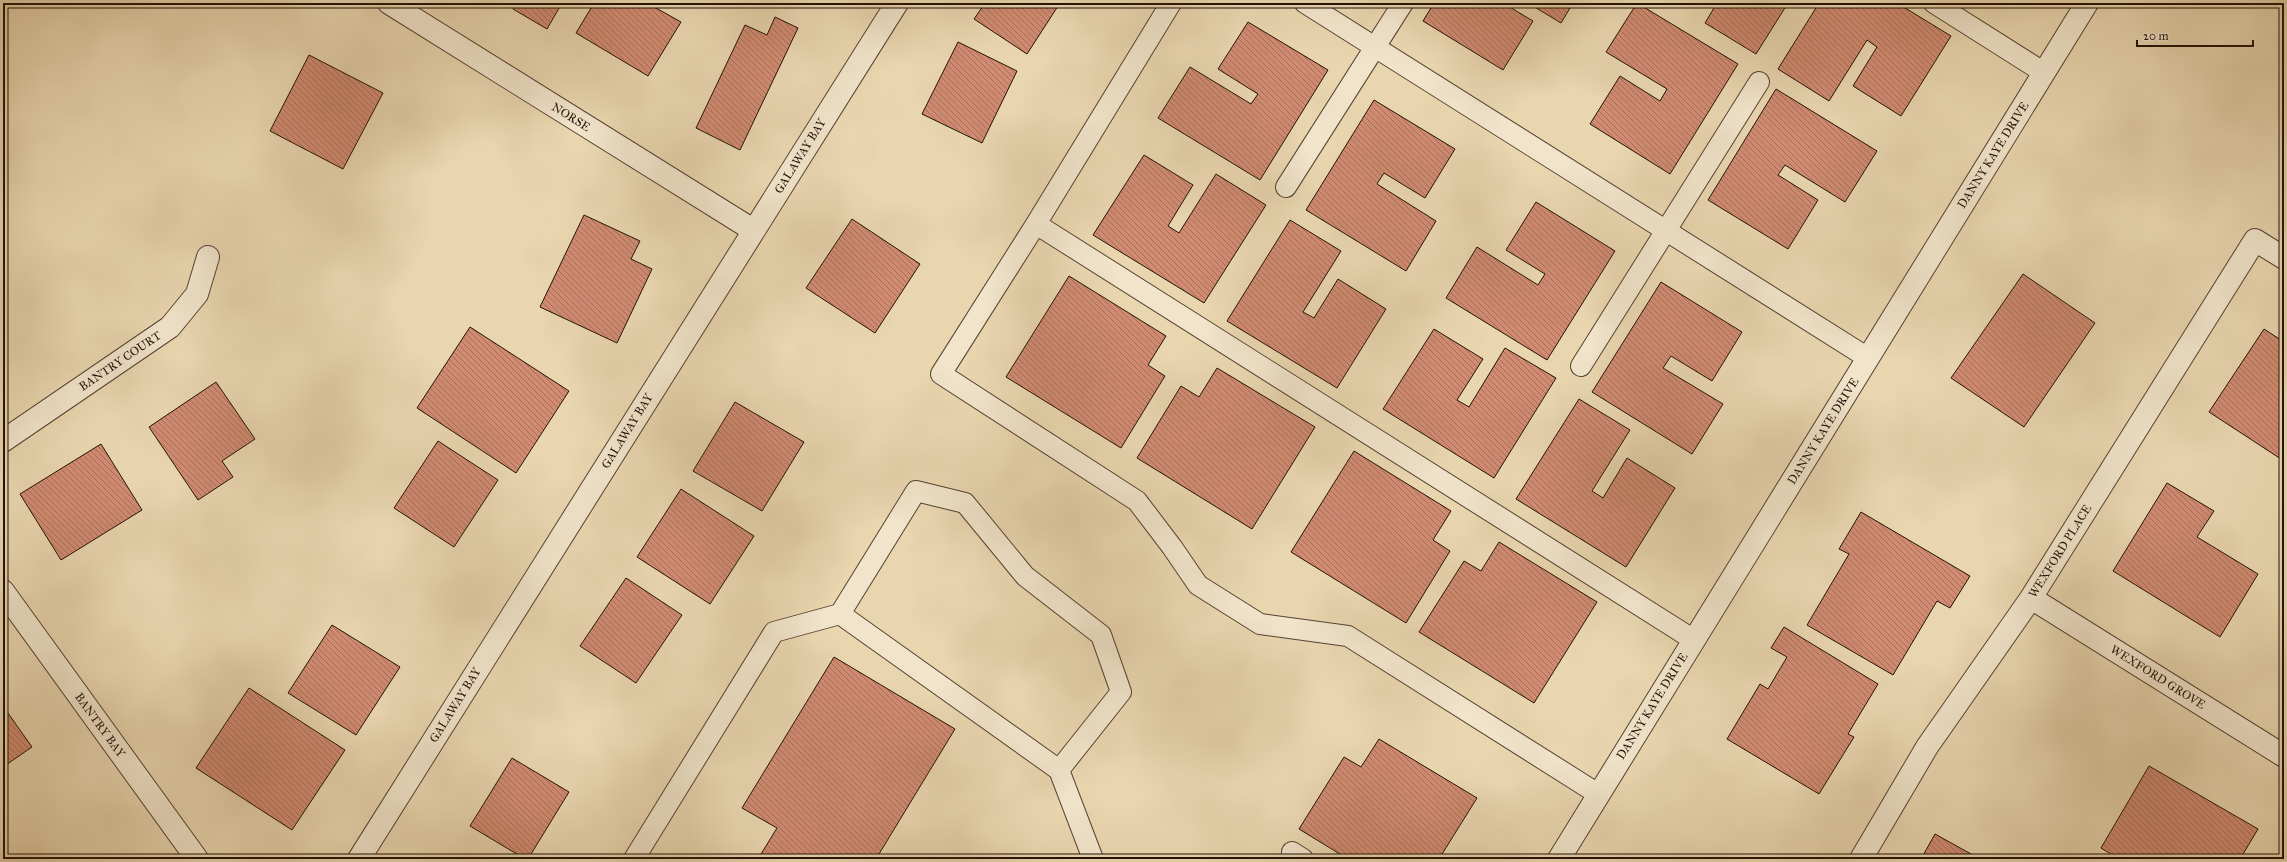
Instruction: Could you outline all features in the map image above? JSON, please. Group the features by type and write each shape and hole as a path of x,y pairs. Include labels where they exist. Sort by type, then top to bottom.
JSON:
{"street":[{"name":"NORSE","path":"389,3 753,230"},
{"name":"GALAWAY BAY","path":"359,859 897,3"},
{"name":"DANNY KAYE DRIVE","path":"1559,859 2043,72 2087,3"},
{"name":"WEXFORD PLACE","path":"1861,859 1927,747 2031,598 2255,240 2284,258"},
{"name":"BANTRY COURT","path":"3,441 170,327 197,294 208,257"},
{"name":"BANTRY BAY","path":"3,592 198,859"},
{"name":"WEXFORD GROVE","path":"2031,598 2284,756"}],"lane":[{"path":"1171,3 1036,224 941,374 1137,501 1172,547 1198,585 1260,624 1348,636 1598,794"},
{"path":"1305,3 1868,358"},
{"path":"1286,187 1403,3"},
{"path":"1934,3 2043,72"},
{"path":"1581,366 1759,82"},
{"path":"1036,224 1694,640"},
{"path":"634,859 774,632 840,614 916,491 966,504 1025,576 1101,635 1122,692 1059,770"},
{"path":"840,614 1059,770 1093,859"}],"building":[{"path":"516,3 562,3 547,29 513,9"},
{"path":"594,3 647,3 681,22 648,76 576,33"},
{"path":"985,3 1060,3 1027,54 974,19"},
{"path":"1434,3 1503,3 1533,21 1503,70 1423,21"},
{"path":"1528,3 1573,3 1561,23"},
{"path":"1637,3 1738,64 1670,174 1590,124 1620,76 1660,101 1667,89 1606,52"},
{"path":"1717,3 1788,3 1756,54 1705,23"},
{"path":"1819,3 1897,3 1951,36 1901,116 1853,86 1877,47 1867,40 1829,101 1778,69"},
{"path":"775,17 798,28 740,150 696,128 745,25 767,35"},
{"path":"1248,22 1328,70 1260,180 1158,118 1190,67 1251,104 1258,94 1218,69"},
{"path":"958,42 1017,71 982,143 922,114"},
{"path":"309,55 383,93 343,169 270,131"},
{"path":"1776,89 1877,151 1845,202 1785,165 1778,175 1818,200 1788,249 1708,200"},
{"path":"1374,100 1455,149 1425,198 1384,173 1377,184 1436,221 1406,271 1306,210"},
{"path":"1144,155 1193,185 1168,226 1179,233 1216,174 1266,205 1204,303 1093,235"},
{"path":"1536,202 1615,251 1547,360 1446,298 1477,247 1538,285 1545,274 1506,250"},
{"path":"584,215 640,241 631,259 652,269 617,343 540,307"},
{"path":"852,219 920,264 875,333 806,288"},
{"path":"1290,220 1341,251 1303,312 1314,318 1338,279 1386,309 1337,388 1227,321"},
{"path":"2023,274 2095,323 2024,427 1951,378"},
{"path":"1069,276 1166,336 1148,365 1165,376 1121,448 1006,377"},
{"path":"1661,282 1742,332 1712,381 1671,356 1663,368 1723,404 1692,454 1592,392"},
{"path":"470,327 569,391 516,473 417,408"},
{"path":"1434,329 1483,359 1457,400 1469,407 1505,348 1556,378 1494,478 1383,409"},
{"path":"2264,329 2284,342 2284,461 2209,412"},
{"path":"1217,368 1315,427 1252,529 1137,458 1181,386 1199,397"},
{"path":"216,382 255,439 222,461 233,477 198,500 149,427"},
{"path":"1579,399 1630,430 1592,491 1603,498 1627,458 1675,488 1626,567 1516,499"},
{"path":"735,402 804,442 762,511 693,471"},
{"path":"438,441 498,480 454,547 394,508"},
{"path":"101,444 142,510 61,560 20,494"},
{"path":"1354,451 1451,511 1433,540 1450,551 1406,623 1291,552"},
{"path":"2167,483 2214,511 2197,537 2258,574 2220,637 2113,571"},
{"path":"681,489 754,536 710,604 637,557"},
{"path":"1861,512 1970,576 1950,608 1937,601 1893,675 1807,625 1849,554 1839,549"},
{"path":"1499,542 1597,602 1534,703 1419,632 1464,561 1481,571"},
{"path":"626,578 682,615 636,683 580,646"},
{"path":"332,625 400,667 356,735 288,693"},
{"path":"1784,627 1878,684 1848,734 1854,737 1819,794 1727,739 1760,684 1768,689 1787,657 1771,648"},
{"path":"834,657 955,729 876,859 826,859 819,855 816,859 758,859 777,828 742,808"},
{"path":"249,688 345,750 292,830 196,768"},
{"path":"3,706 32,747 3,767"},
{"path":"1379,739 1477,798 1439,859 1348,859 1299,829 1344,757 1361,767"},
{"path":"512,758 569,792 528,859 525,859 470,826"},
{"path":"2149,766 2258,829 2240,859 2119,859 2101,848"},
{"path":"1935,834 1980,859 1921,859"}]}
